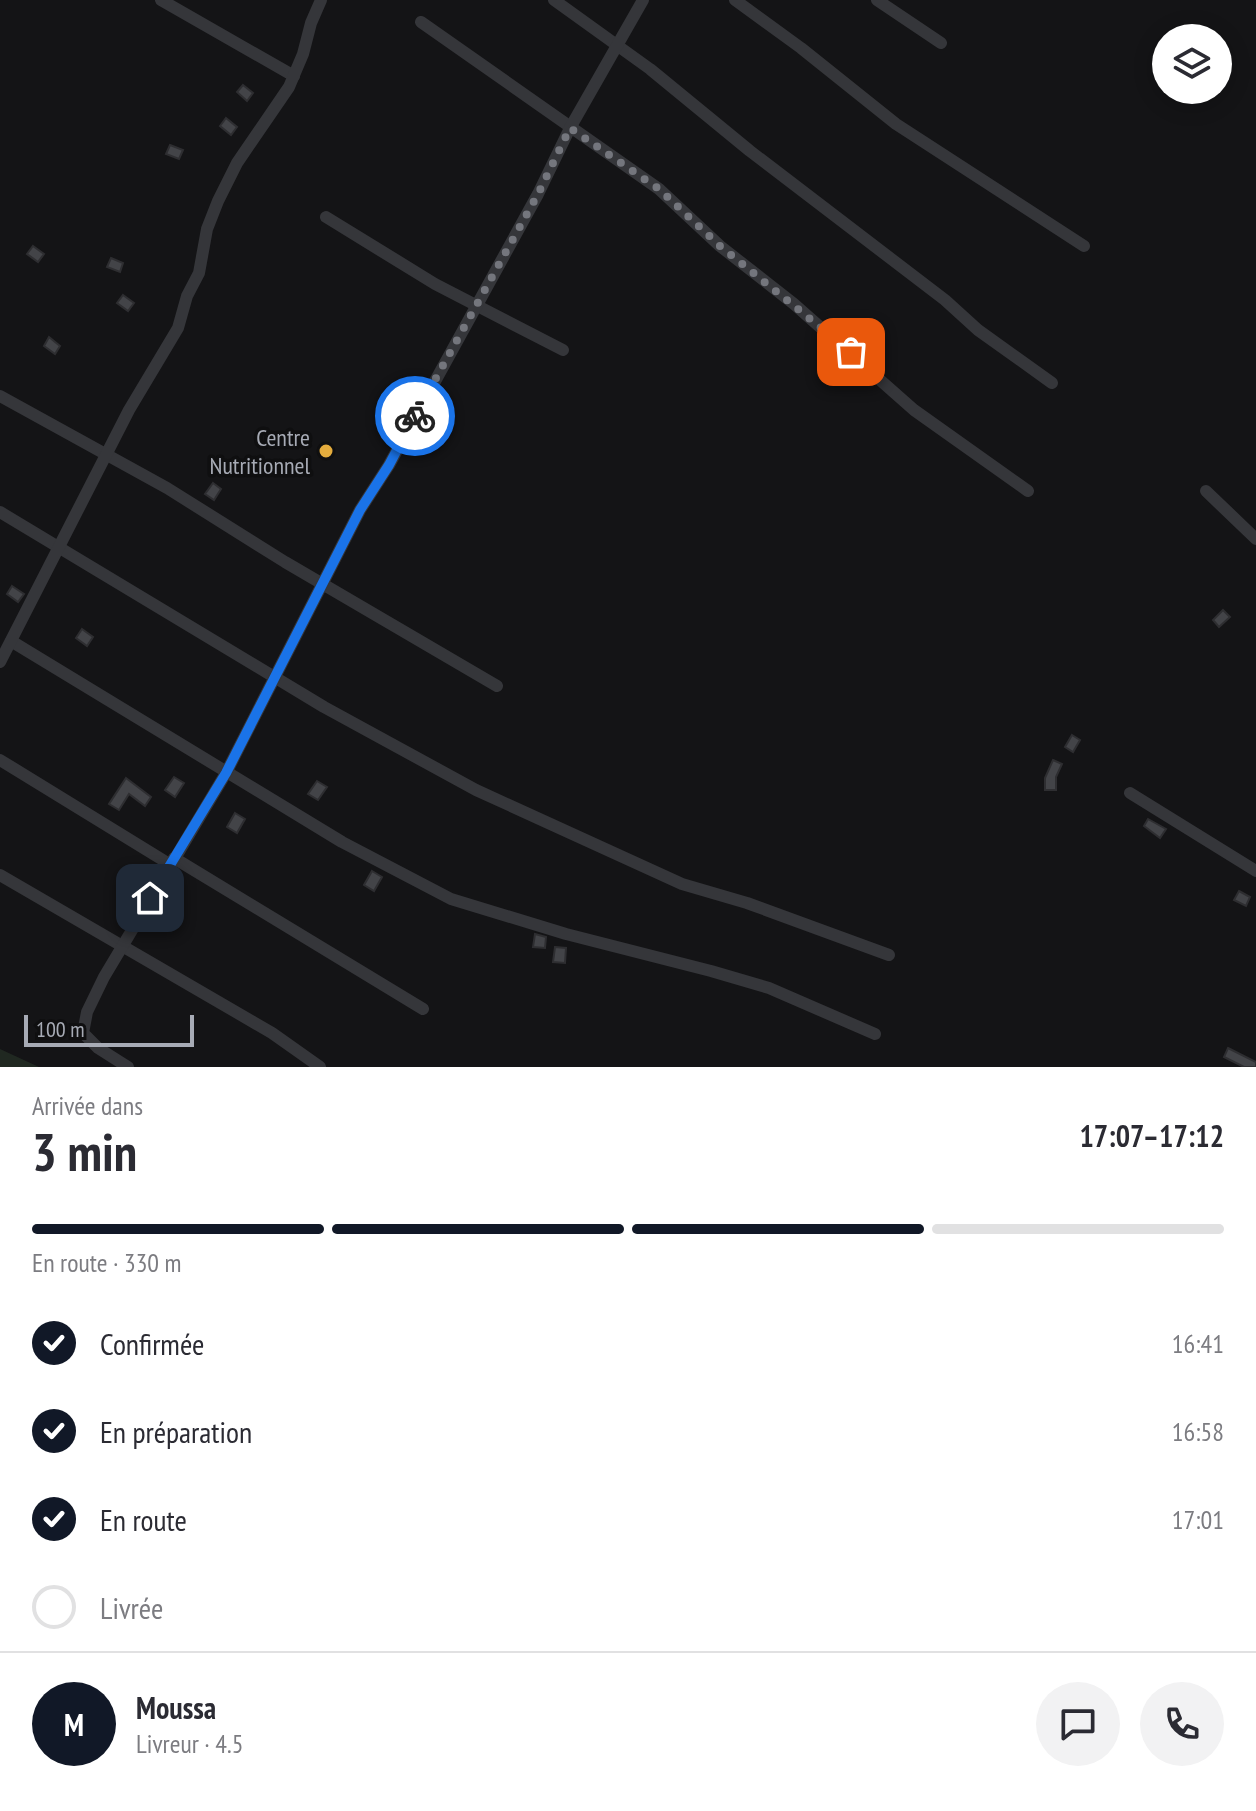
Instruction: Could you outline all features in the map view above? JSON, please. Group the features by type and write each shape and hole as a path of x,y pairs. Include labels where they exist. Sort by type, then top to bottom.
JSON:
{"street":[{"path":"161,0 294,76"},
{"path":"0,662 106,454 178,328 187,296 199,273 207,229 218,201 237,163 294,76 321,0"},
{"path":"554,0 650,69 750,151 945,300 978,330 1052,383"},
{"path":"128,1067 98,1048 83,1033 87,1012 121,947 226,773 360,510 389,465 538,194 570,128 643,0"},
{"path":"735,0 896,124 1084,246"},
{"path":"877,0 941,43"},
{"path":"421,22 659,189 720,246 814,320 914,410 1028,491"},
{"path":"326,217 475,306 563,350"},
{"path":"0,396 200,507 323,585 497,686"},
{"path":"1206,491 1256,539"},
{"path":"0,512 274,678 476,790 682,884 747,903 889,955"},
{"path":"11,641 342,842 451,899 566,934 769,988 875,1034"},
{"path":"0,760 423,1009"},
{"path":"1130,793 1256,871"},
{"path":"0,875 272,1033 320,1067"}],"shaded area":[{"path":"0,1049 39,1067 0,1067"}],"building":[{"path":"243,85 253,93 247,101 237,92"},
{"path":"226,118 237,127 231,135 220,126"},
{"path":"170,145 183,150 179,159 166,154"},
{"path":"33,246 44,254 38,262 27,254"},
{"path":"111,258 123,263 120,272 107,267"},
{"path":"123,295 134,303 128,311 117,303"},
{"path":"49,337 60,346 55,354 44,346"},
{"path":"213,483 221,489 214,500 205,494"},
{"path":"12,586 24,594 18,602 7,594"},
{"path":"1223,610 1230,617 1219,627 1213,620"},
{"path":"82,629 93,637 87,646 76,638"},
{"path":"1072,735 1080,740 1073,752 1065,747"},
{"path":"1053,760 1062,764 1056,777 1056,790 1045,790 1045,778"},
{"path":"174,777 184,783 175,797 165,790"},
{"path":"126,778 151,797 145,806 129,794 119,810 109,804"},
{"path":"317,781 327,787 318,800 308,794"},
{"path":"235,813 245,819 237,833 227,827"},
{"path":"1148,819 1166,829 1160,838 1144,826"},
{"path":"372,871 382,877 374,891 364,885"},
{"path":"1239,891 1250,897 1246,906 1234,900"},
{"path":"535,934 546,937 545,948 533,947"},
{"path":"555,947 566,948 565,963 553,962"},
{"path":"1228,1048 1256,1062 1256,1067 1244,1067 1224,1057"}],"way so far":[{"path":"415,416 538,194 570,128 659,189 720,246 851,352"}],"place":[{"name":"Centre Nutritionnel","path":"326,451"}],"route":[{"path":"150,898 241,746 367,496 389,465 415,416"}]}
